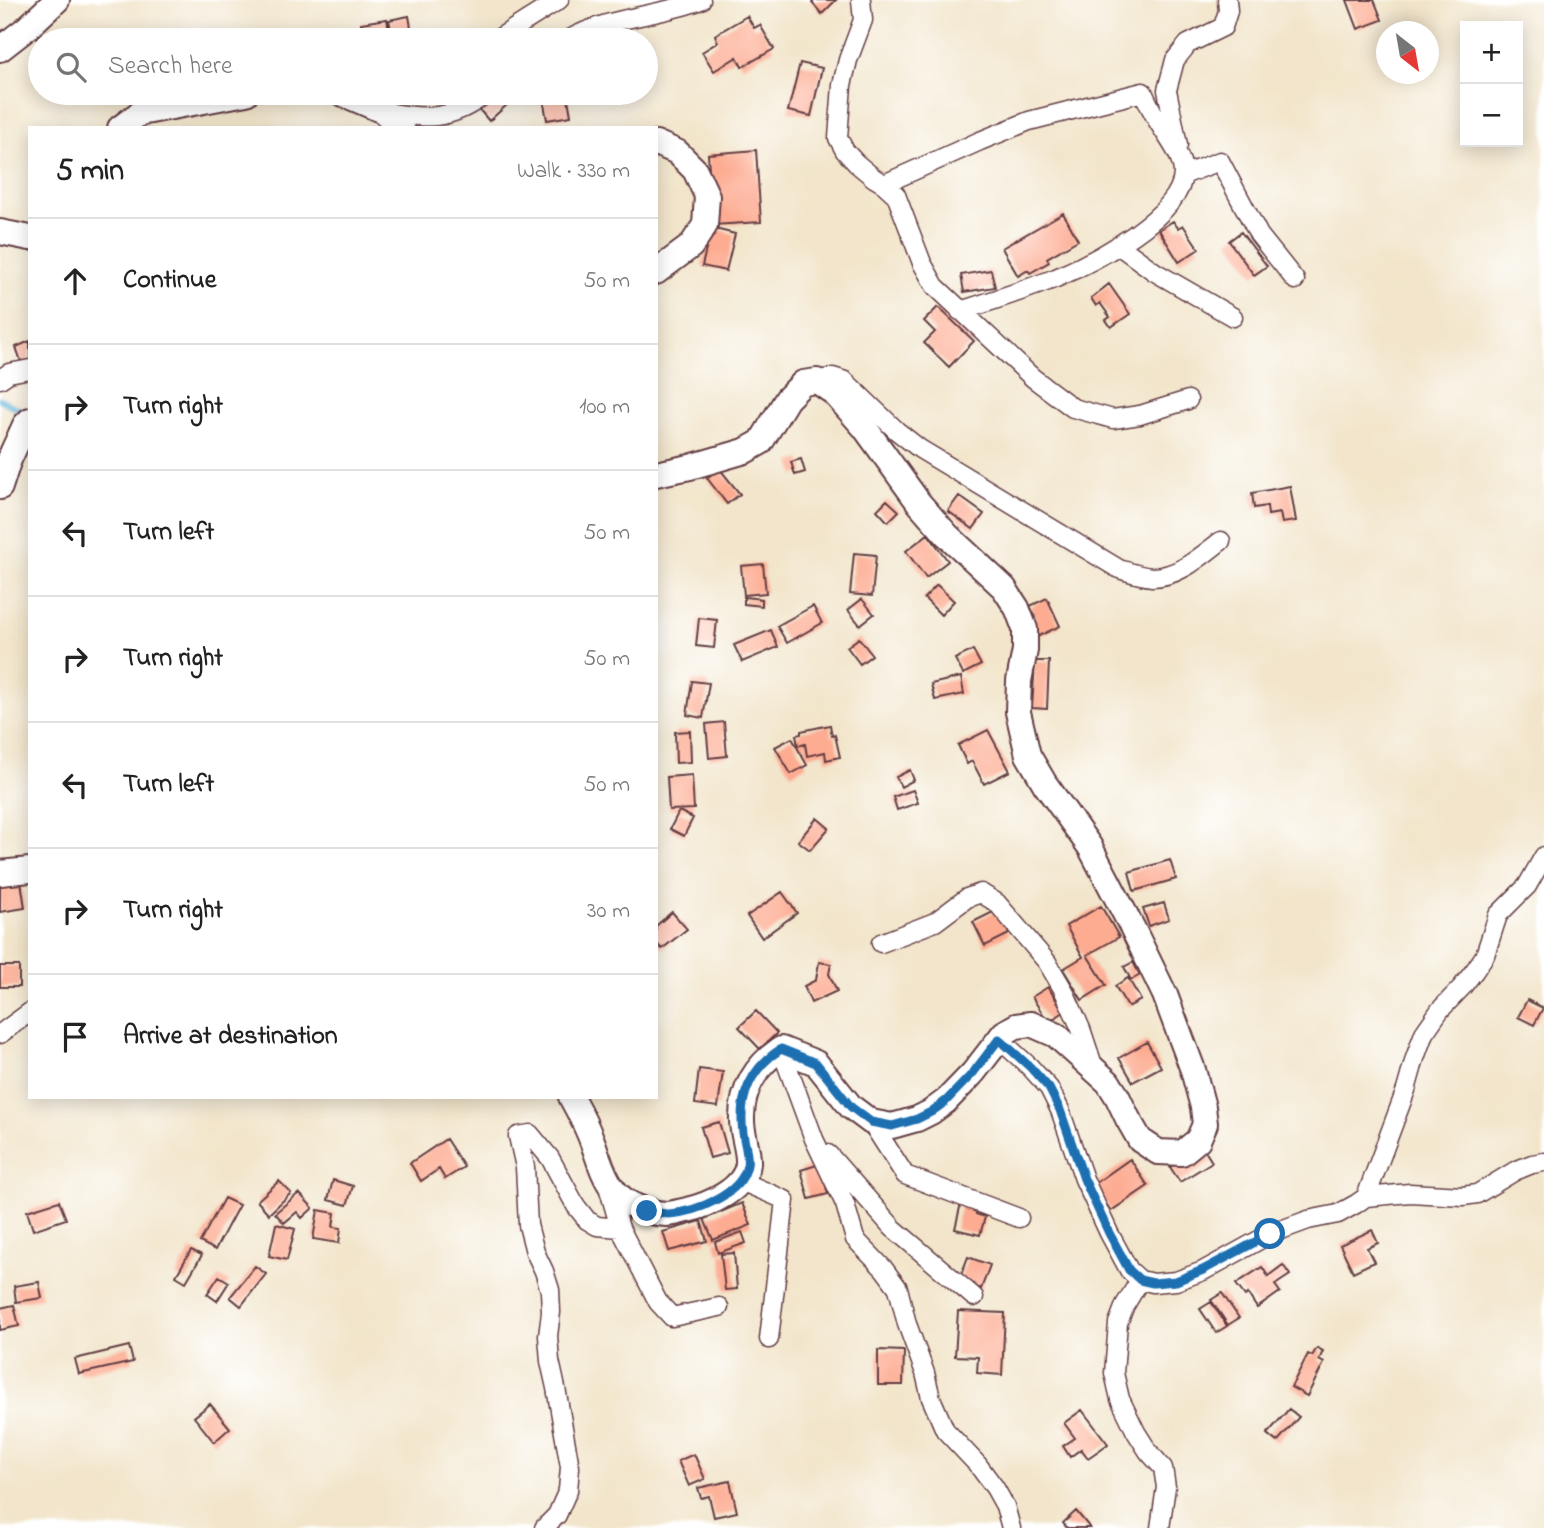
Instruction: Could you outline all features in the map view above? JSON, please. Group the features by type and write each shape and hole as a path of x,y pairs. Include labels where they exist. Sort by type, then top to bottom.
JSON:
{"street":[{"path":"0,49 57,0"},
{"path":"515,28 559,0"},
{"path":"596,28 634,16 683,7 701,0"},
{"path":"861,0 863,20 842,85 838,138 856,163 896,195 922,263 935,286 1033,378 1073,408 1113,419 1140,415 1188,400"},
{"path":"960,311 1058,277 1118,245 1159,216 1176,196 1182,167 1167,90 1174,60 1188,44 1223,27 1228,11 1227,0"},
{"path":"884,184 1029,121 1143,92 1182,167"},
{"path":"123,126 140,113 182,105"},
{"path":"369,105 412,117 442,115 472,105"},
{"path":"383,111 400,126"},
{"path":"658,144 677,152 695,170 707,196 705,225 691,246 658,271"},
{"path":"1182,167 1220,161 1259,235 1295,280"},
{"path":"0,232 28,238"},
{"path":"1118,245 1155,272 1233,317"},
{"path":"0,379 9,373 28,369"},
{"path":"658,474 745,451 761,442 787,398 803,383 833,377 845,381 897,431 920,449 1119,569 1153,577 1172,573 1193,563 1221,541"},
{"path":"817,381 834,393 865,428 919,503 947,535 1004,588 1017,608 1025,629 1026,650 1019,681 1018,712 1028,755 1045,784 1090,847 1166,995 1193,1070 1205,1124 1198,1140 1182,1153 1158,1152 1140,1140 1108,1082 1056,1035 1031,1024 1016,1026 1004,1032 973,1073 946,1101 931,1112 892,1126 871,1122"},
{"path":"0,487 8,462 28,422"},
{"path":"1366,1197 1424,1033 1475,970 1485,955 1498,915 1527,886 1544,856"},
{"path":"0,873 28,870"},
{"path":"881,943 935,922 967,898 981,893 997,903 1047,962 1082,1029 1096,1072"},
{"path":"0,1034 28,1013"},
{"path":"999,1039 1049,1088 1063,1117 1084,1179 1109,1233 1129,1270 1140,1280 1153,1283 1176,1281 1203,1270 1270,1234 1308,1220 1338,1214 1366,1197 1410,1193 1463,1196 1477,1194 1515,1171 1544,1162"},
{"path":"781,1049 816,1063 851,1107 871,1122 905,1175 1019,1218"},
{"path":"781,1049 814,1139 845,1204 855,1239 898,1288 931,1398 945,1430 978,1465 995,1488 1005,1506 1011,1528"},
{"path":"604,1173 613,1190 629,1203 647,1211 667,1214 703,1206 730,1191 741,1181 748,1164 741,1121 743,1101 752,1076 770,1056 781,1049"},
{"path":"572,1099 604,1173 620,1228 658,1302 671,1317 719,1307"},
{"path":"544,1528 557,1515 568,1490 569,1467 550,1361 550,1290 527,1225 525,1167 518,1136 530,1134 550,1158 576,1206 587,1220 597,1226 620,1228"},
{"path":"814,1139 893,1228 974,1297"},
{"path":"741,1181 785,1200 769,1339"},
{"path":"1140,1280 1118,1323 1114,1373 1120,1399 1136,1432 1163,1468 1166,1487 1160,1528"}],"building":[{"path":"815,0 836,0 822,14 812,3"},
{"path":"1347,0 1374,0 1382,20 1358,29"},
{"path":"409,16 411,28 391,28 389,20"},
{"path":"747,16 754,28 760,25 774,49 742,67 737,57 714,71 702,52 718,42 715,35"},
{"path":"387,19 389,28 362,28 361,23"},
{"path":"800,63 822,68 811,116 788,111"},
{"path":"482,105 507,105 489,121 478,108"},
{"path":"544,105 569,105 571,116 547,120"},
{"path":"756,150 761,222 713,225 708,154"},
{"path":"1063,213 1078,240 1047,258 1049,262 1030,273 1028,270 1018,276 1002,248"},
{"path":"1173,221 1178,228 1183,225 1199,249 1179,262 1159,230"},
{"path":"711,228 735,234 726,271 702,266"},
{"path":"1241,232 1267,266 1254,275 1229,241"},
{"path":"991,270 995,287 964,292 961,275"},
{"path":"1109,284 1130,314 1111,327 1106,320 1110,317 1100,303 1096,306 1091,298"},
{"path":"938,307 974,341 949,367 924,343 935,332 924,321"},
{"path":"28,342 28,361 22,364 16,347"},
{"path":"801,459 805,472 795,475 791,462"},
{"path":"719,468 740,494 727,504 707,478"},
{"path":"1290,486 1296,521 1282,523 1280,513 1268,515 1267,506 1254,508 1252,493"},
{"path":"959,496 984,514 973,529 948,511"},
{"path":"887,500 899,511 888,522 877,510"},
{"path":"928,534 948,561 926,578 906,551"},
{"path":"854,553 876,555 872,596 850,594"},
{"path":"763,564 766,593 744,595 741,566"},
{"path":"937,585 954,601 941,615 924,598"},
{"path":"744,597 762,599 762,606 744,604"},
{"path":"1047,598 1060,626 1037,637 1030,621 1036,618 1030,606"},
{"path":"862,599 874,614 860,625 848,610"},
{"path":"813,606 822,623 787,643 777,626"},
{"path":"699,618 717,620 714,648 696,646"},
{"path":"771,630 778,647 742,662 734,645"},
{"path":"859,638 872,655 860,664 847,647"},
{"path":"973,650 981,665 963,674 955,659"},
{"path":"1035,661 1049,661 1047,709 1032,708"},
{"path":"961,677 964,694 935,700 931,684"},
{"path":"692,681 709,683 703,718 687,715"},
{"path":"724,722 727,756 709,758 706,724"},
{"path":"830,725 840,757 826,760 825,752 807,756 805,744 798,746 796,735 801,734 801,731"},
{"path":"988,730 1010,771 984,784 972,761 967,764 958,745"},
{"path":"690,731 691,762 676,763 675,732"},
{"path":"792,738 807,765 791,774 775,747"},
{"path":"910,770 914,780 901,787 896,777"},
{"path":"692,775 694,809 669,810 667,777"},
{"path":"913,790 918,803 897,810 893,797"},
{"path":"679,811 693,818 684,836 670,829"},
{"path":"817,818 829,828 810,850 798,841"},
{"path":"1170,860 1176,879 1134,891 1129,872"},
{"path":"21,881 25,908 0,912 0,884"},
{"path":"782,892 797,913 762,938 747,916"},
{"path":"1164,903 1169,919 1149,926 1143,909"},
{"path":"1101,906 1119,937 1087,955 1106,985 1082,1000 1063,969 1083,957 1066,926"},
{"path":"997,910 1009,934 985,946 973,922"},
{"path":"672,912 687,929 662,949 658,945 658,924"},
{"path":"819,962 831,964 829,974 837,991 811,1003 804,986 816,980"},
{"path":"1133,962 1140,975 1131,980 1124,967"},
{"path":"0,966 19,966 19,987 0,987"},
{"path":"1128,978 1141,1000 1128,1007 1115,986"},
{"path":"1048,987 1064,1012 1048,1022 1032,997"},
{"path":"1527,1000 1543,1008 1534,1025 1518,1017"},
{"path":"756,1011 777,1033 760,1049 739,1027"},
{"path":"1147,1042 1161,1067 1133,1082 1119,1058"},
{"path":"699,1069 723,1072 718,1107 695,1104"},
{"path":"719,1122 728,1153 710,1158 701,1127"},
{"path":"446,1139 464,1167 445,1179 439,1169 421,1181 410,1163"},
{"path":"1202,1146 1212,1162 1180,1182 1170,1167"},
{"path":"1130,1159 1148,1186 1111,1211 1093,1185"},
{"path":"820,1164 828,1194 809,1199 801,1170"},
{"path":"333,1180 353,1186 347,1205 328,1200"},
{"path":"279,1181 291,1193 269,1214 257,1201"},
{"path":"299,1193 313,1208 302,1218 297,1212 284,1223 275,1213"},
{"path":"224,1198 239,1205 215,1250 200,1242"},
{"path":"59,1201 66,1219 33,1230 27,1211"},
{"path":"742,1203 751,1225 713,1240 704,1219"},
{"path":"961,1203 977,1207 976,1214 985,1217 980,1235 955,1229"},
{"path":"318,1210 335,1213 333,1227 341,1228 339,1243 313,1239"},
{"path":"701,1221 707,1241 669,1251 663,1232"},
{"path":"276,1224 295,1229 287,1260 269,1256"},
{"path":"1372,1230 1378,1243 1367,1248 1374,1262 1353,1272 1340,1245"},
{"path":"742,1232 746,1243 718,1253 715,1242"},
{"path":"191,1250 202,1255 186,1282 176,1276"},
{"path":"734,1253 737,1289 725,1290 721,1254"},
{"path":"968,1257 990,1265 981,1289 959,1280"},
{"path":"1283,1265 1290,1275 1275,1285 1280,1292 1257,1308 1248,1294 1245,1296 1236,1284 1262,1267 1268,1276"},
{"path":"255,1266 266,1274 241,1306 230,1297"},
{"path":"219,1276 229,1282 217,1301 207,1294"},
{"path":"39,1282 42,1298 16,1302 14,1286"},
{"path":"1222,1293 1239,1318 1228,1325 1211,1300"},
{"path":"1211,1302 1227,1326 1216,1333 1200,1309"},
{"path":"14,1305 19,1326 0,1330 0,1308"},
{"path":"958,1311 1005,1313 1002,1375 977,1373 978,1357 955,1356"},
{"path":"129,1346 133,1362 79,1374 75,1359"},
{"path":"1317,1348 1323,1351 1319,1360 1324,1363 1307,1396 1291,1387 1308,1354 1312,1356"},
{"path":"878,1350 904,1351 903,1385 878,1385"},
{"path":"210,1404 230,1428 214,1442 194,1417"},
{"path":"1289,1409 1299,1417 1277,1442 1267,1434"},
{"path":"1082,1410 1108,1444 1088,1458 1081,1449 1070,1457 1063,1446 1075,1438 1064,1423"},
{"path":"694,1454 705,1479 689,1486 678,1461"},
{"path":"730,1481 737,1512 714,1517 709,1496 701,1498 698,1488"},
{"path":"1076,1511 1090,1528 1067,1528 1063,1523"}],"waterway":[{"path":"0,399 20,410 26,418"}],"route":[{"path":"647,1211 667,1214 703,1206 730,1191 741,1181 748,1164 741,1121 743,1101 752,1076 770,1056 781,1049 816,1063 851,1107 871,1122 892,1126 917,1119 946,1101 973,1073 999,1039 1049,1088 1060,1110 1084,1179 1109,1233 1129,1270 1140,1280 1153,1283 1176,1281 1203,1270 1270,1234"}]}
